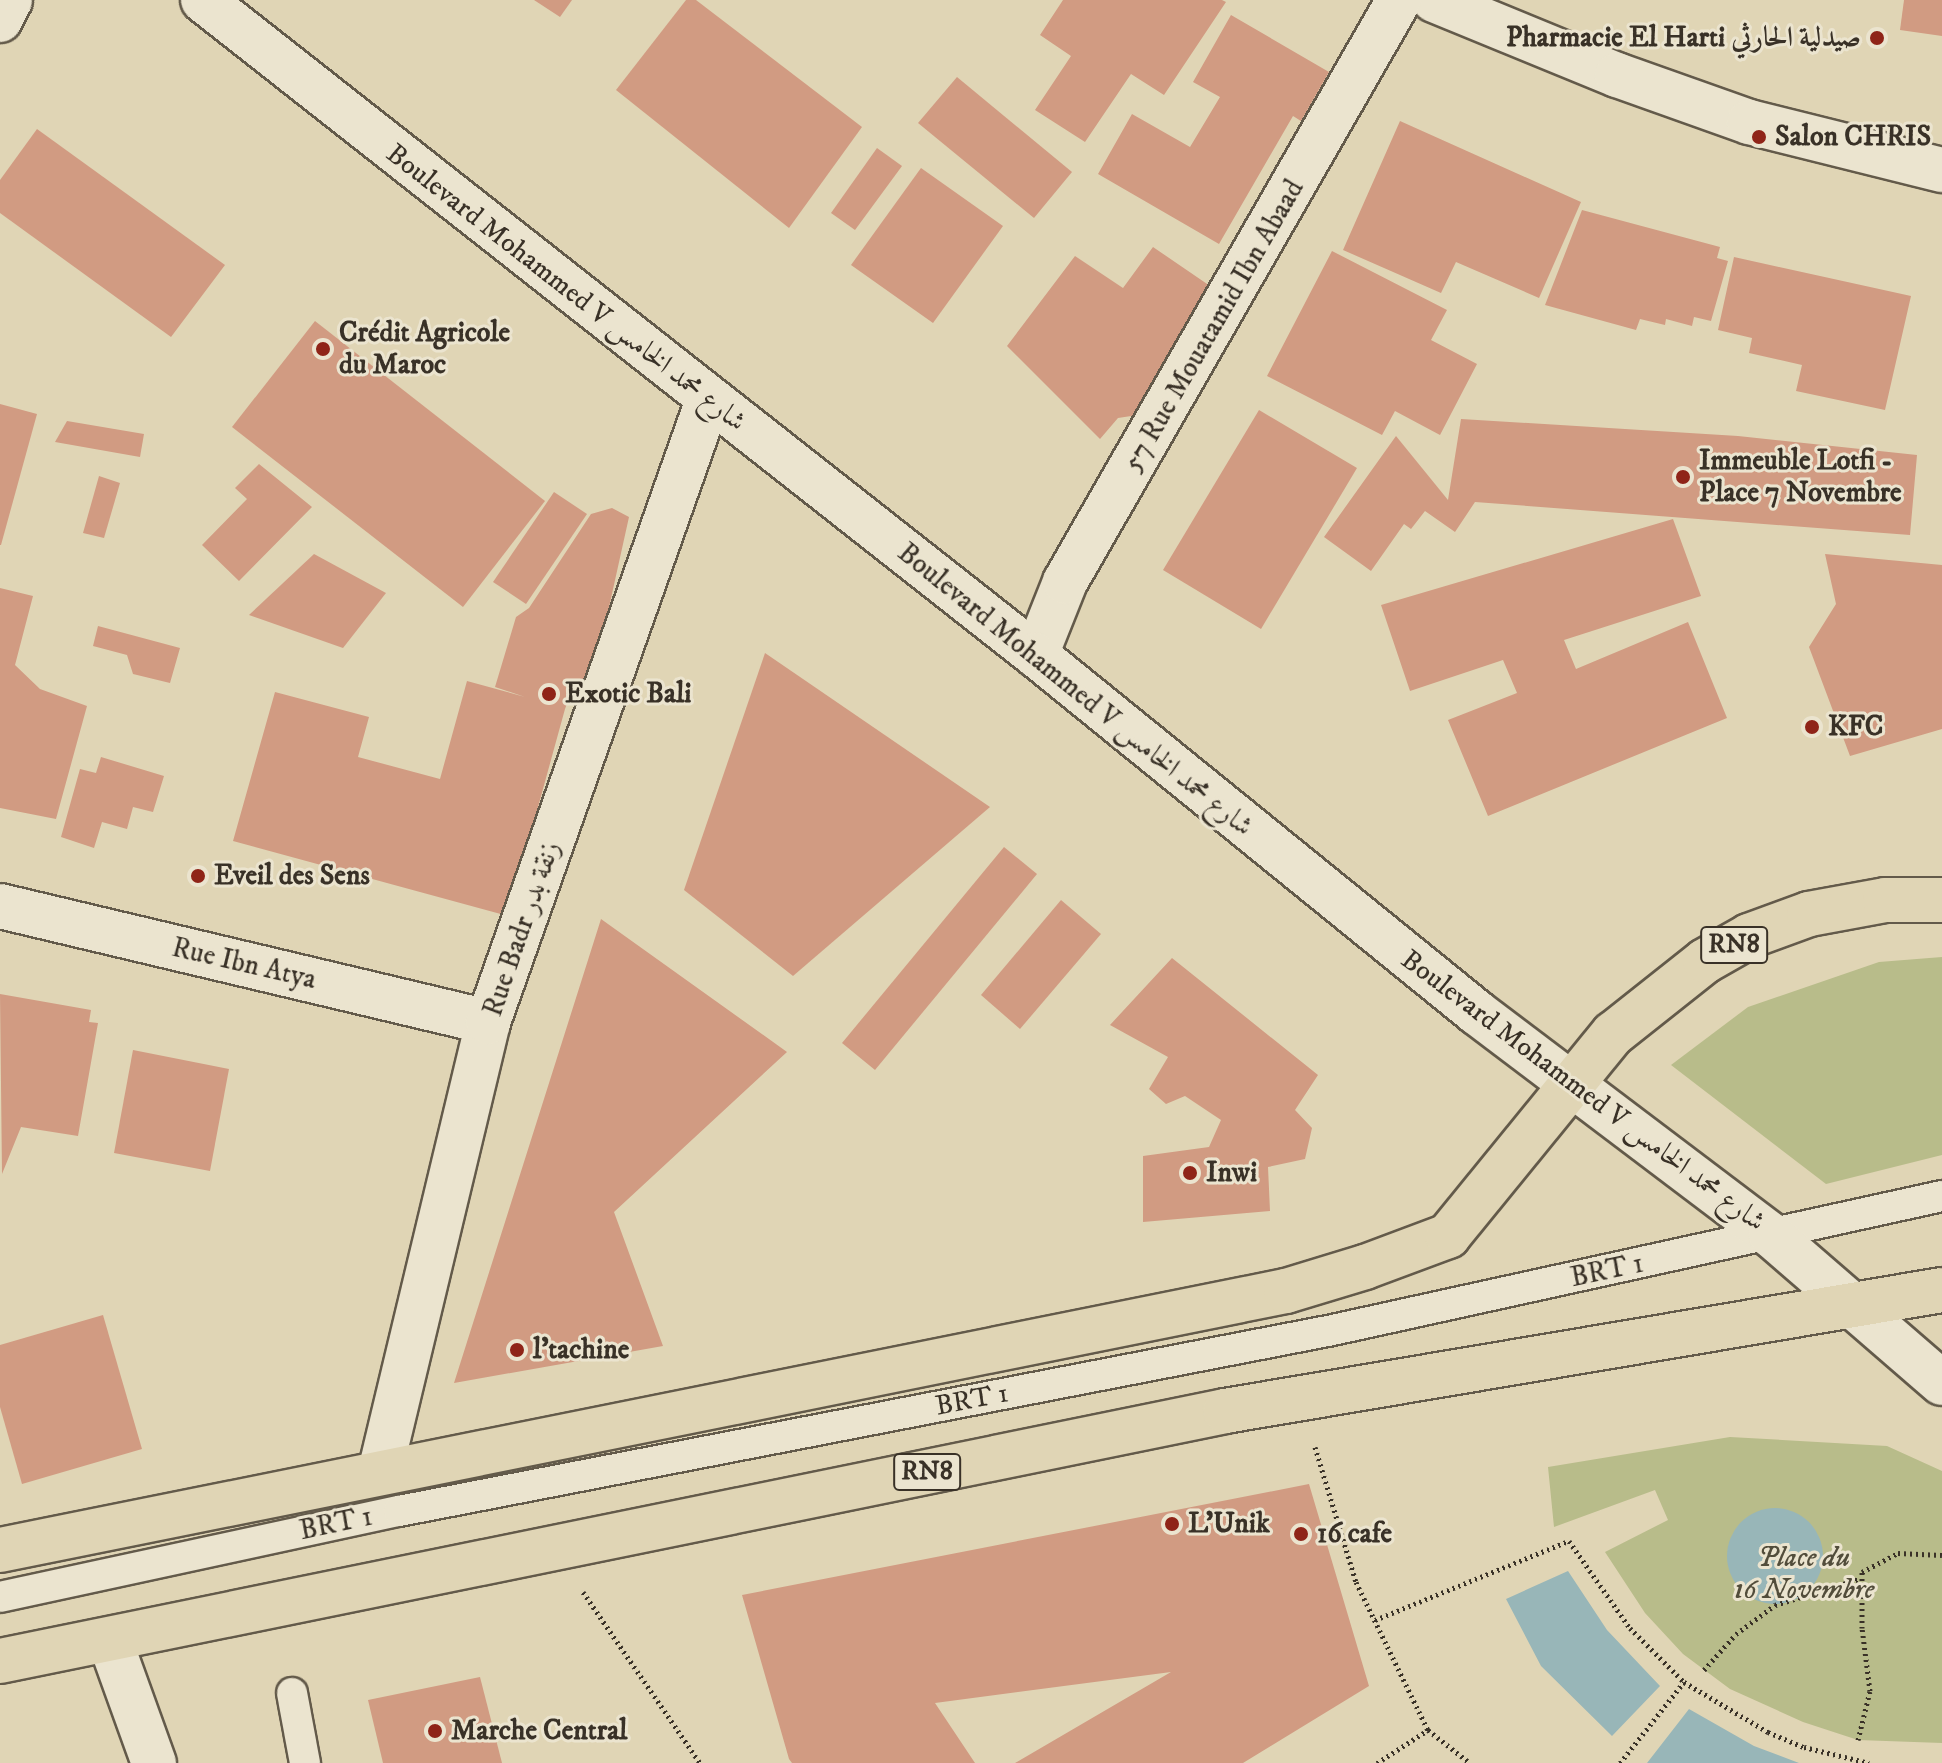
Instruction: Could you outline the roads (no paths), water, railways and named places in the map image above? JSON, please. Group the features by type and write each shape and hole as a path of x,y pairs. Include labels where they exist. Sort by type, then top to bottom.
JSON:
{"main road":[{"name":"RN8","path":"0,1550 1286,1291 1365,1267 1448,1236 1534,1135 1569,1083 1629,1020 1705,961 1749,936 1809,914 1869,902 1942,900"},
{"name":"RN8","path":"0,1661 1225,1411 1539,1354 1942,1290"}],"street":[{"path":"0,20 10,0"},
{"name":"Boulevard Mohammed V شارع محمد الخامس","path":"203,0 1036,655 1569,1083 1771,1235 1857,1305 1942,1383"},
{"name":"57 Rue Mouatamid Ibn Abaad","path":"1036,655 1065,582 1399,0"},
{"path":"1434,0 1617,75 1749,122 1942,170"},
{"name":"Rue Badr زنقة بدر","path":"380,1472 488,1022 708,400"},
{"name":"Rue Ibn Atya","path":"0,906 488,1022"},
{"path":"110,1641 154,1763"}],"lane":[{"name":"BRT 1","path":"0,1597 399,1511 1328,1331 1942,1196"},
{"path":"292,1693 305,1763"}],"water":[{"path":"1775,1508 1793,1512 1809,1522 1819,1538 1823,1556 1819,1574 1809,1590 1793,1600 1775,1604 1757,1600 1741,1590 1731,1574 1727,1556 1731,1538 1741,1522 1757,1512"},
{"path":"1568,1571 1607,1630 1660,1686 1612,1736 1541,1666 1506,1599"},
{"path":"1689,1709 1754,1746 1799,1763 1647,1763"}],"place":[{"name":"Pharmacie El Harti صيدلية الحارثي","path":"1877,38"},
{"name":"Salon CHRIS","path":"1759,137"},
{"name":"Crédit Agricole du Maroc","path":"323,349"},
{"name":"Immeuble Lotfi - Place 7 Novembre","path":"1683,477"},
{"name":"Exotic Bali","path":"549,694"},
{"name":"KFC","path":"1812,727"},
{"name":"Eveil des Sens","path":"198,876"},
{"name":"Inwi","path":"1190,1173"},
{"name":"l'tachine","path":"517,1350"},
{"name":"L'Unik","path":"1172,1524"},
{"name":"16 cafe","path":"1301,1534"},
{"name":"Marche Central","path":"435,1731"}],"park label":[{"name":"Place du 16 Novembre","path":"1804,1574"}]}
